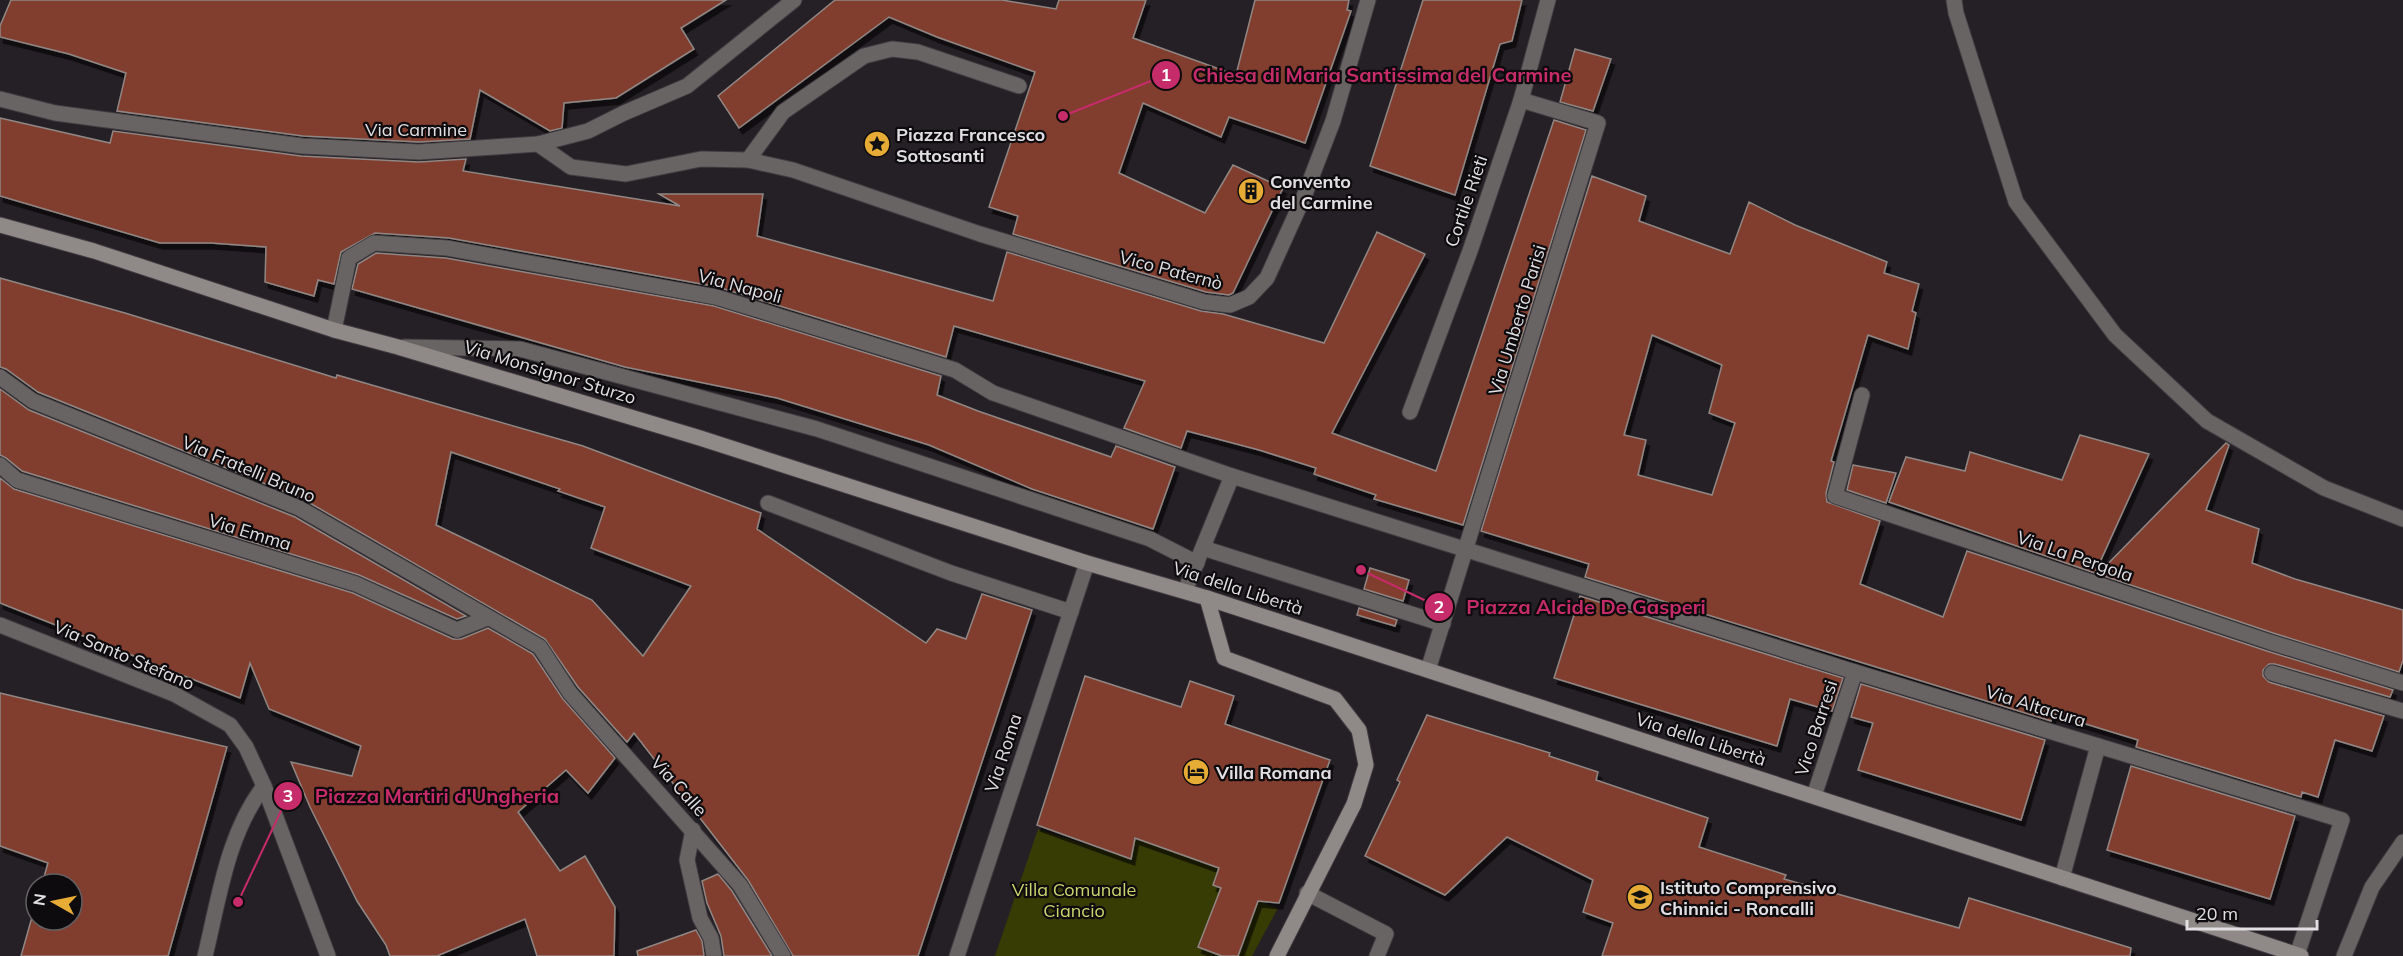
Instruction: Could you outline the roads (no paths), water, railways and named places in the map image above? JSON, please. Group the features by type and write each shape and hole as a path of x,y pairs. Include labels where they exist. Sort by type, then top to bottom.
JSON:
{"main road":[{"name":"Via Monsignor Sturzo","path":"0,225 94,251 334,330 398,347 700,438 1087,563"},
{"name":"Via della Libertà","path":"1087,563 1207,598 2299,956"},
{"path":"1207,598 1224,658 1335,699 1359,730 1366,765 1354,804 1277,956"}],"street":[{"name":"Via Carmine","path":"0,99 55,113 302,146 419,152 538,144 588,132 624,112 687,86 794,0"},
{"name":"Vico Paternò","path":"748,160 793,170 980,234 1204,302 1230,305 1249,297 1267,278 1305,194 1334,121 1368,0"},
{"name":"Cortile Rieti","path":"1410,412 1470,251 1521,100 1548,0"},
{"path":"1954,0 1956,13 2016,202 2115,335 2207,421 2324,488 2403,519"},
{"path":"538,144 571,167 626,174 702,159 748,160 783,112 864,56 892,50 918,52 1019,86"},
{"name":"Via Umberto Parisi","path":"1428,670 1598,123 1521,100"},
{"name":"Via Napoli","path":"334,330 349,258 374,243 447,248 716,297 955,370 993,393 1232,476 1466,549"},
{"path":"398,347 520,349 805,425 1150,539 1197,563"},
{"name":"Via Fratelli Bruno","path":"0,376 33,400 299,508 540,647"},
{"name":"Via La Pergola","path":"1862,395 1835,496 2270,642 2403,683"},
{"name":"Via Emma","path":"0,465 17,480 356,584 457,630 487,618"},
{"path":"1185,591 1232,476"},
{"path":"768,504 951,573 1071,612"},
{"path":"1203,548 1443,624"},
{"name":"Via Altacura","path":"1466,549 1855,672 2342,820 2299,956"},
{"name":"Via Roma","path":"957,956 1087,563"},
{"name":"Via Santo Stefano","path":"0,625 174,694 230,725 246,747 264,786"},
{"name":"Via Calle","path":"540,647 570,693 740,885 783,956"},
{"name":"Vico Barresi","path":"1814,796 1855,672"},
{"path":"2272,673 2403,711"},
{"path":"2062,878 2098,746"},
{"path":"205,956 235,838 254,799 264,786"},
{"path":"264,786 328,956"},
{"path":"693,830 687,860 700,918 711,938 714,956"},
{"path":"2343,956 2372,886 2403,842"},
{"path":"1307,893 1386,934 1377,956"}],"place":[{"name":"Chiesa di Maria Santissima del Carmine","path":"1063,116"},
{"name":"Piazza Francesco Sottosanti","path":"877,144"},
{"name":"Convento del Carmine","path":"1251,191"},
{"name":"Piazza Alcide De Gasperi","path":"1361,570"},
{"name":"Villa Romana","path":"1196,772"},
{"name":"Istituto Comprensivo Chinnici - Roncalli","path":"1640,897"},
{"name":"Piazza Martiri d'Ungheria","path":"238,902"}],"park label":[{"name":"Villa Comunale Ciancio","path":"1074,899"}]}
